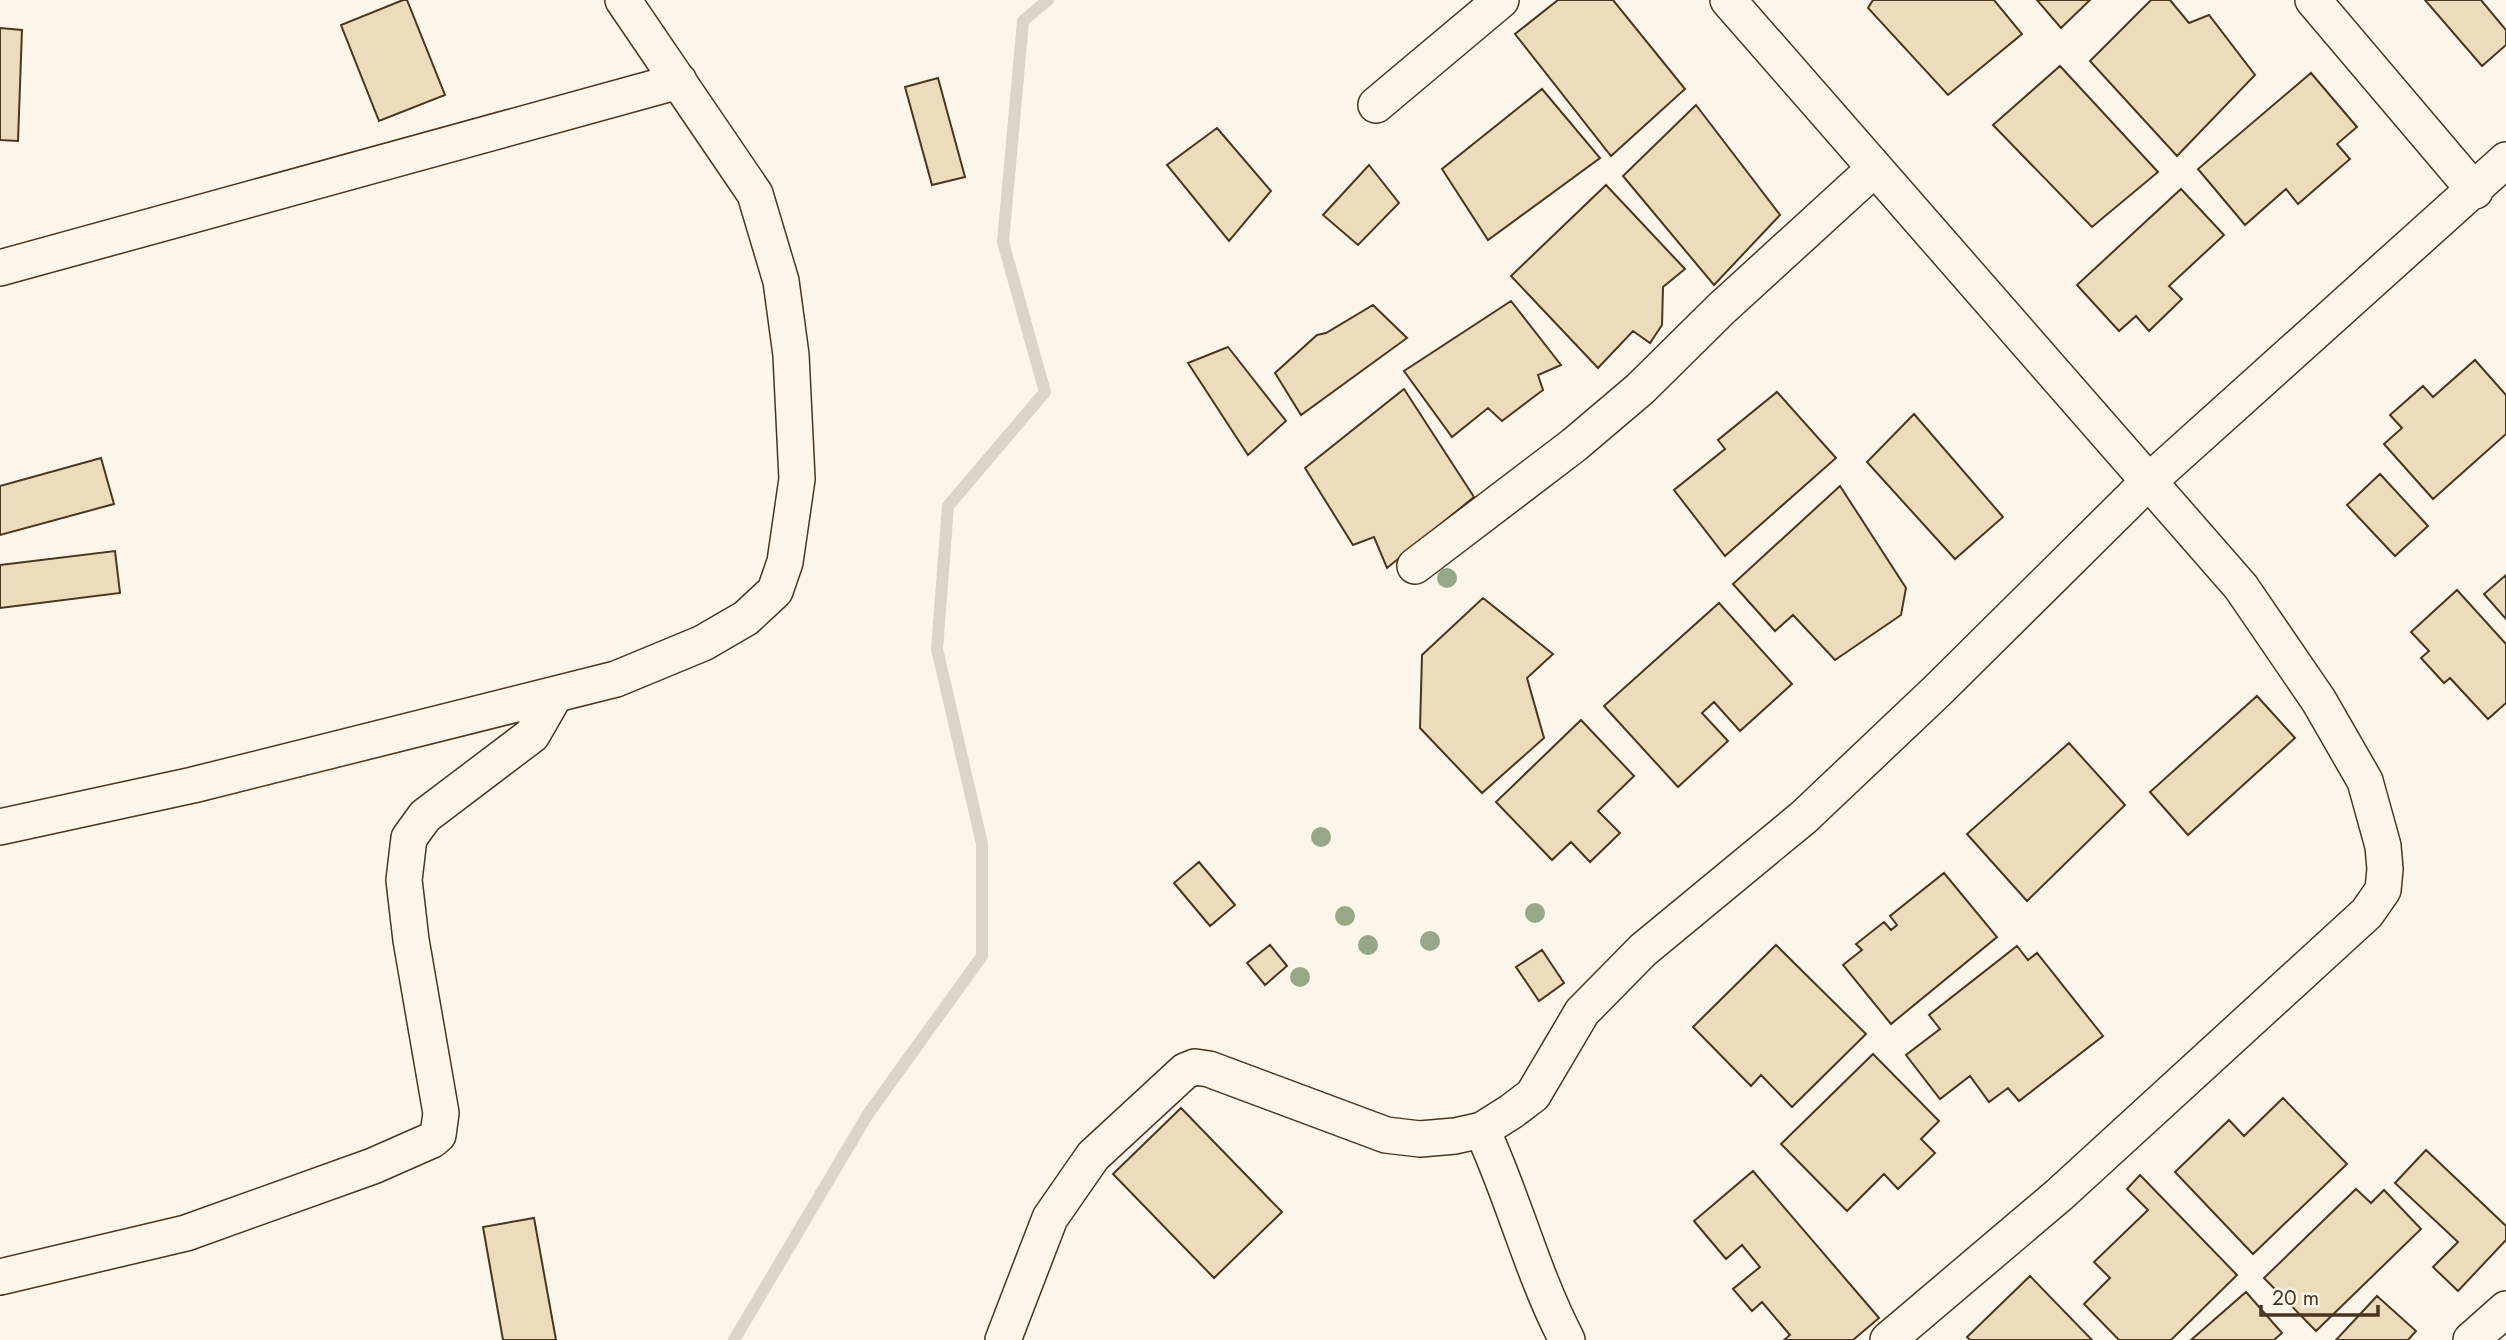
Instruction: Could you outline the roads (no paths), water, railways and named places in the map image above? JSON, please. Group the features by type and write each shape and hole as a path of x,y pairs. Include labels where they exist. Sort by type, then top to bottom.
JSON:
{"street":[{"path":"0,827 193,785 616,679 703,643 746,618 775,591 785,562 797,479 791,355 781,281 755,194 623,0"},
{"path":"1376,105 1501,0"},
{"path":"1728,0 1873,170 2241,587 2319,701 2365,781 2383,846 2383,890 2367,913 2069,1185 1888,1340"},
{"path":"2313,0 2474,191"},
{"path":"0,268 679,82"},
{"path":"1003,1340 1050,1218 1093,1156 1185,1071 1195,1067 1209,1069 1386,1135 1420,1139 1482,1130 1533,1095 1582,1012 1603,988 1643,950 1804,817 1956,673 2147,483 2506,160"},
{"path":"1415,566 1574,445 1630,397 1721,309 1873,170"},
{"path":"0,1277 186,1233 373,1166 438,1135 441,1113 411,940 404,880 409,838 425,816 532,735 555,695"},
{"path":"1482,1130 1522,1226 1546,1298 1567,1340"},
{"path":"2471,1340 2506,1309"}],"waterway":[{"path":"734,1340 868,1114 982,956 982,844 937,649 948,506 1045,392 1003,242 1023,21 1048,0"}]}
